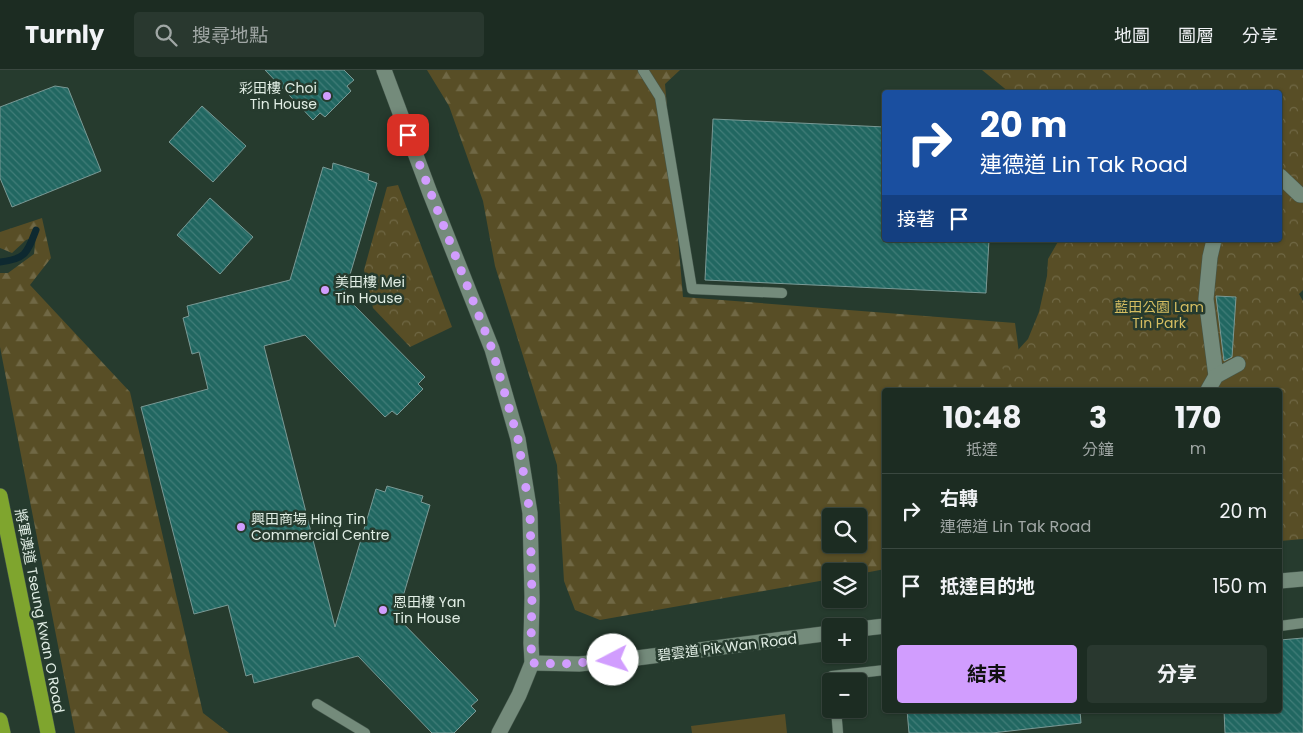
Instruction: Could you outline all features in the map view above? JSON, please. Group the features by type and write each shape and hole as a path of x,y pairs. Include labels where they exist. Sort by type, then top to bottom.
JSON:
{"highway":[{"name":"將軍澳道 Tseung Kwan O Road","path":"0,496 48,733"},
{"path":"0,720 3,733"}],"main road":[{"path":"384,70 430,193 492,349 518,439 530,513 532,663 519,695 499,733"},
{"path":"1282,178 1300,195 1303,195"},
{"path":"1214,242 1210,257 1206,299 1216,376"},
{"path":"1209,388 1216,376 1238,364"},
{"path":"1282,581 1303,579"},
{"path":"867,628 882,626"},
{"name":"碧雲道 Pik Wan Road","path":"532,663 580,664 822,634"}],"lane":[{"path":"644,70 660,97 692,289 782,293"},
{"path":"1282,626 1303,623"},
{"path":"858,673 882,670"},
{"path":"317,704 365,733"},
{"path":"837,718 838,733"}],"green space":[{"path":"427,70 680,70 665,84 683,297 1015,323 1024,388 882,388 882,570 867,572 867,563 822,563 822,581 600,620 575,610 564,581 557,465 495,266 483,201 449,106"},
{"name":"藍田公園 Lam Tin Park","path":"982,70 1303,70 1303,290 1299,294 1303,301 1303,539 1282,541 1282,388 1013,388 998,360 1018,350 1028,339 1039,312 1047,276 1048,259 1058,242 1282,242 1282,90 1007,90"},
{"path":"398,185 452,327 410,347 373,308 364,270 387,187"},
{"path":"42,218 51,258 30,285 130,392 203,713 229,733 75,733 0,347 0,273 8,273 34,254 36,236 26,240 12,253 0,248 0,232"},
{"path":"785,714 787,733 692,733 691,726"}],"building":[{"name":"彩田樓 Choi Tin House","path":"265,70 344,70 354,80 347,86 351,91 325,117 320,113 313,120"},
{"path":"55,86 68,88 101,171 12,207 0,178 0,107"},
{"path":"202,106 246,146 213,182 169,142"},
{"path":"713,119 882,127 882,242 989,242 986,293 705,280"},
{"path":"333,163 369,174 368,180 377,183 344,295 425,377 418,384 423,389 397,415 392,411 385,417 305,335 264,346 335,627 376,489 385,492 387,486 423,496 421,502 430,505 397,617 478,700 471,706 476,711 454,733 432,733 358,656 254,683 252,674 246,676 228,605 194,614 141,407 208,389 199,352 192,354 183,318 189,316 187,306 290,280 323,167 332,170"},
{"path":"210,198 253,237 220,274 177,235"},
{"path":"1216,296 1236,297 1232,357 1224,361"},
{"path":"1303,638 1303,733 1225,733 1224,713 1282,713 1282,640"},
{"path":"907,713 1080,713 1081,723 992,733 909,733"}],"waterway":[{"path":"0,262 9,261 24,254 36,230"}],"place":[{"name":"彩田樓 Choi Tin House","path":"327,96"},
{"name":"美田樓 Mei Tin House","path":"325,290"},
{"name":"興田商場 Hing Tin Commercial Centre","path":"241,527"},
{"name":"恩田樓 Yan Tin House","path":"383,610"}],"route":[{"path":"408,135 492,349 518,439 530,513 532,663 580,664 613,660"}]}
